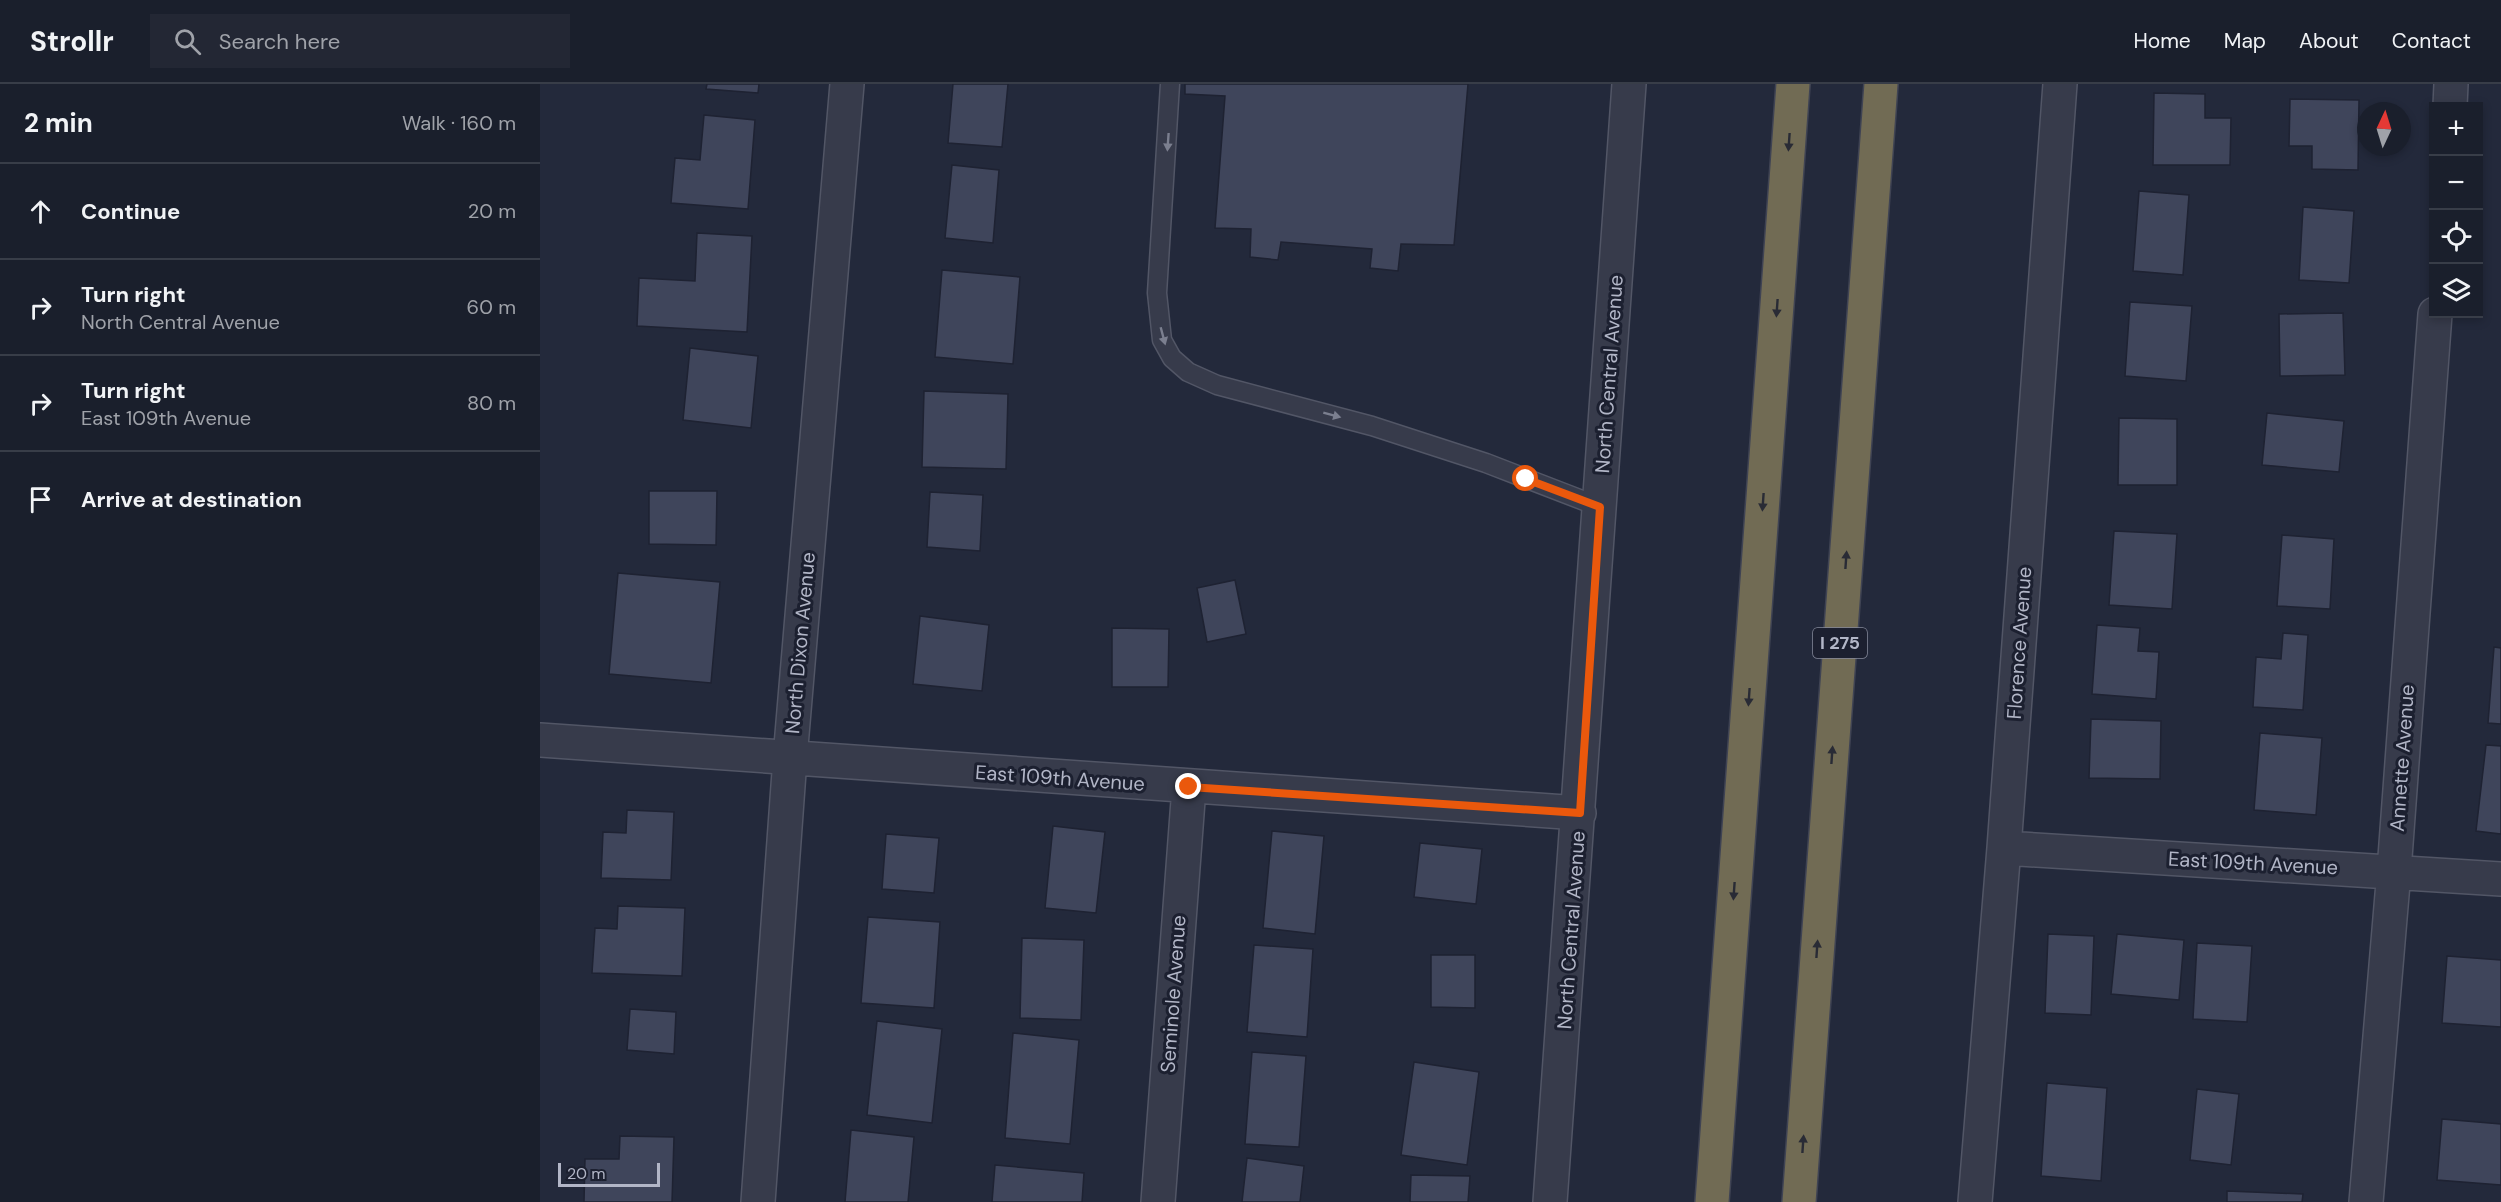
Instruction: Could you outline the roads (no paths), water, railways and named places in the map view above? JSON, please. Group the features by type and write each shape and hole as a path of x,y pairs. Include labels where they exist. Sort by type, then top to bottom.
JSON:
{"highway":[{"path":"1712,1202 1793,84"},
{"name":"I 275","path":"1799,1202 1881,84"}],"street":[{"name":"North Dixon Avenue","path":"758,1202 790,758 847,84"},
{"name":"North Central Avenue","path":"1550,1202 1580,813 1629,84"},
{"name":"Florence Avenue","path":"1975,1202 2004,848 2060,84"},
{"path":"2450,102 2451,84"},
{"name":"Annette Avenue","path":"2366,1202 2394,871 2435,318"},
{"name":"East 109th Avenue","path":"540,740 1580,813"},
{"name":"Seminole Avenue","path":"1158,1202 1189,787"},
{"name":"East 109th Avenue","path":"2004,848 2501,879"}],"lane":[{"path":"1170,84 1157,293 1162,340 1172,358 1188,372 1217,385 1372,426 1486,463 1600,507"}]}
